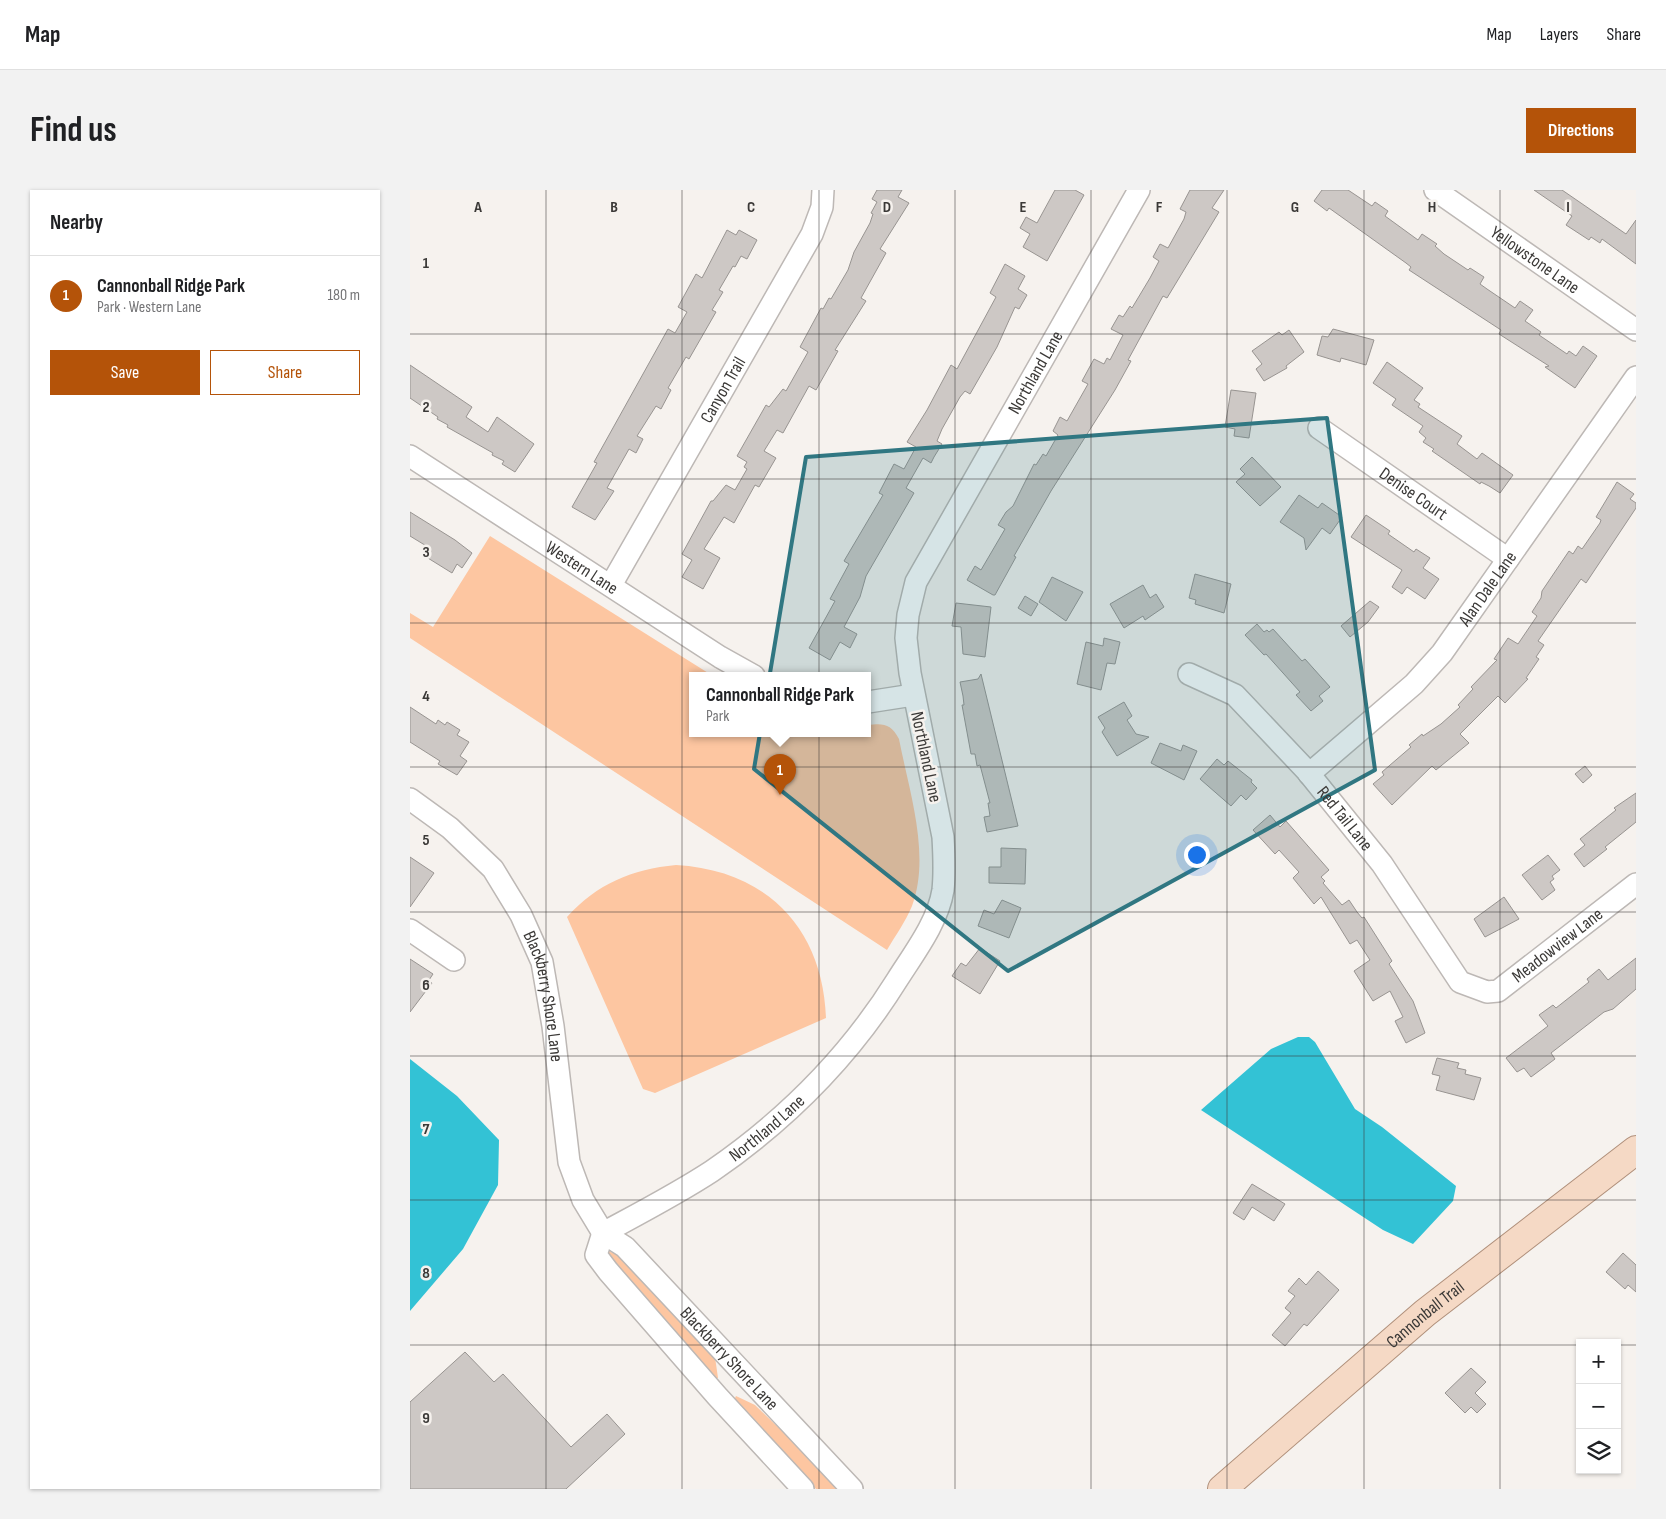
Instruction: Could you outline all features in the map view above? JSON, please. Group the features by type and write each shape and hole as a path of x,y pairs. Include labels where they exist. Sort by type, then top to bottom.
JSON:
{"main road":[{"name":"Cannonball Trail","path":"1222,1489 1426,1313 1636,1150"}],"street":[{"name":"Canyon Trail","path":"612,585 812,234 822,207 823,190"},
{"name":"Northland Lane","path":"603,1233 711,1171 768,1129 829,1073 876,1015 928,929 943,890 943,837 913,695 906,638 908,610 916,582 1139,190"},
{"name":"Yellowstone Lane","path":"1435,190 1636,330"},
{"name":"Alan Dale Lane","path":"1309,774 1414,684 1464,624 1636,377"},
{"name":"Denise Court","path":"1319,428 1508,559"},
{"name":"Western Lane","path":"410,456 612,585 720,657 747,672"},
{"name":"Red Tail Lane","path":"1189,674 1236,695 1309,774 1382,864 1460,982 1475,989"},
{"path":"871,702 913,695"},
{"name":"Blackberry Shore Lane","path":"410,798 450,828 493,869 520,915 542,962 553,1026 569,1162 582,1200 603,1233 625,1247 852,1489"},
{"name":"Meadowview Lane","path":"1475,989 1487,992 1498,990 1636,884"},
{"path":"410,930 454,960"},
{"name":"Blackberry Shore Lane","path":"603,1233 596,1255 608,1271 717,1396 803,1489"}],"highlighted area":[{"path":"1327,418 1375,770 1008,971 754,769 806,457"}],"shaded area":[{"path":"490,536 707,672 689,672 689,737 871,737 871,725 878,724 890,727 899,739 913,801 919,844 919,866 912,906 887,950 410,638 410,613 433,627"},
{"path":"676,865 708,869 737,878 762,892 784,910 801,931 814,957 822,986 826,1018 655,1093 643,1089 567,917 578,905 616,880 645,870"},
{"path":"606,1250 618,1255 660,1300 684,1321 715,1357 718,1378 715,1378 605,1256"},
{"path":"736,1396 755,1405 842,1489 816,1489 734,1400"}],"water":[{"path":"1298,1037 1309,1037 1315,1042 1355,1109 1382,1127 1456,1186 1453,1201 1413,1244 1383,1230 1201,1110 1271,1049"},
{"path":"410,1059 457,1096 499,1140 498,1185 463,1249 410,1311"}],"building":[{"path":"877,190 902,190 898,197 909,203 880,249 886,253 861,298 866,301 835,350 838,351 816,390 809,386 783,433 777,430 764,451 776,458 759,487 755,485 734,523 724,517 704,549 720,558 703,589 682,577 692,560 682,554 711,501 726,485 735,490 747,469 744,467 747,462 737,456 766,405 769,407 783,389 786,391 808,352 800,347 821,308 823,309 829,298 831,299 848,270 854,252 870,223 873,214 871,213 877,202 872,199"},
{"path":"1055,190 1075,190 1084,195 1047,261 1023,247 1030,234 1020,228 1026,217 1037,223"},
{"path":"1190,190 1224,190 1212,208 1219,212 1167,298 1163,296 1128,360 1131,361 1115,390 1051,491 1014,556 1016,557 995,595 993,595 967,580 975,566 981,570 1005,529 998,525 1006,512 1013,506 1034,464 1036,465 1043,454 1046,456 1058,435 1053,431 1060,417 1067,421 1088,384 1082,381 1094,359 1104,364 1107,358 1110,360 1123,335 1111,329 1119,315 1123,317 1130,306 1132,308 1150,278 1159,261 1153,257 1160,244 1168,248 1184,219 1186,212 1180,209"},
{"path":"1322,190 1348,190 1372,206 1375,202 1388,211 1385,216 1418,240 1422,234 1437,244 1435,246 1444,254 1468,270 1470,268 1484,277 1480,284 1487,289 1515,308 1520,301 1533,310 1525,321 1541,332 1539,335 1567,354 1569,351 1576,356 1583,346 1597,356 1575,388 1545,367 1549,366 1499,334 1501,330 1409,270 1411,267 1406,263 1329,208 1327,211 1314,201"},
{"path":"1534,190 1562,190 1626,234 1636,220 1636,264 1602,239 1600,243 1591,237 1589,240 1566,225 1572,216"},
{"path":"727,230 736,235 739,230 757,240 747,259 741,256 719,290 723,292 712,310 716,312 689,359 686,357 668,388 671,390 661,409 656,406 637,436 643,439 636,453 629,449 607,488 614,491 595,520 572,507 597,463 594,462 668,329 675,333 687,312 678,307 696,274 702,278"},
{"path":"1005,264 1025,276 1018,289 1027,295 1019,309 1015,307 997,347 970,394 965,391 960,397 942,429 937,441 942,444 931,463 923,458 906,488 914,493 866,576 860,597 844,627 857,634 850,648 840,642 830,660 809,648 835,601 830,599 849,564 844,561 883,495 879,493 894,464 904,469 916,447 907,442 951,365 957,369 996,297 990,293"},
{"path":"1333,329 1374,340 1366,365 1341,358 1340,362 1317,355 1322,336 1328,337"},
{"path":"1289,330 1304,352 1286,366 1287,368 1264,381 1256,369 1262,364 1252,351 1279,332 1282,335"},
{"path":"1387,362 1423,388 1414,400 1420,404 1418,407 1462,436 1457,444 1477,459 1482,453 1513,475 1500,493 1481,482 1480,484 1432,451 1434,449 1423,442 1426,438 1419,432 1423,426 1392,405 1396,399 1373,383"},
{"path":"410,365 472,407 466,417 488,432 497,417 534,444 515,472 502,464 504,461 492,455 493,453 447,427 448,425 437,419 438,417 410,398"},
{"path":"1231,390 1256,393 1249,438 1234,436 1235,429 1225,427"},
{"path":"1252,457 1281,487 1260,506 1236,482 1245,474 1240,469"},
{"path":"1617,482 1634,494 1630,499 1636,503 1636,508 1586,583 1581,579 1538,641 1544,645 1536,657 1539,659 1526,678 1528,679 1505,703 1498,696 1460,734 1469,743 1436,770 1432,766 1392,805 1373,784 1384,775 1382,772 1411,747 1409,745 1422,734 1423,736 1441,724 1460,707 1458,705 1473,689 1471,687 1497,660 1494,659 1508,638 1518,644 1537,616 1532,612 1541,598 1542,591 1569,551 1573,554 1578,546 1582,549 1600,523 1601,520 1596,517"},
{"path":"1299,495 1318,508 1322,503 1342,517 1330,534 1322,528 1306,550 1304,538 1280,522"},
{"path":"410,512 472,553 462,568 457,564 452,573 423,555 428,547 410,536"},
{"path":"1366,515 1390,531 1388,534 1414,552 1416,549 1430,558 1423,568 1439,579 1425,599 1407,587 1402,594 1392,587 1402,570 1351,537"},
{"path":"1195,574 1231,584 1224,613 1195,604 1196,600 1189,598"},
{"path":"1052,577 1083,592 1066,621 1039,602"},
{"path":"1143,585 1150,598 1156,594 1164,607 1145,620 1143,616 1124,628 1110,604"},
{"path":"1025,596 1038,604 1031,616 1018,608"},
{"path":"1370,601 1379,607 1368,622 1350,637 1341,626"},
{"path":"956,603 991,607 985,657 963,654 961,627 952,626"},
{"path":"1257,624 1264,632 1267,630 1269,632 1273,629 1302,661 1305,659 1330,687 1319,696 1323,701 1311,711 1296,695 1300,692 1266,654 1264,655 1245,635"},
{"path":"1104,638 1120,642 1115,664 1107,663 1101,690 1077,684 1086,642 1103,646"},
{"path":"981,674 1018,826 987,832 984,817 990,816 988,803 990,803 980,765 977,766 975,754 971,754 960,682 978,679"},
{"path":"1124,702 1132,716 1127,720 1136,734 1149,737 1117,756 1102,732 1105,728 1098,717"},
{"path":"410,707 436,724 438,720 445,725 447,722 460,730 457,735 469,742 460,756 467,761 457,775 438,764 440,761 410,742"},
{"path":"1160,743 1181,751 1183,745 1197,751 1184,780 1151,763"},
{"path":"1217,759 1224,765 1228,761 1252,780 1251,782 1257,788 1246,800 1241,795 1231,806 1200,779"},
{"path":"1585,766 1592,775 1583,783 1575,774"},
{"path":"1636,793 1636,822 1584,867 1574,854 1585,845 1580,839 1616,810 1614,808"},
{"path":"1270,815 1280,827 1286,821 1329,870 1321,877 1325,881 1323,883 1342,905 1349,900 1362,918 1364,917 1392,961 1389,964 1413,1001 1425,1033 1406,1043 1395,1021 1403,1017 1390,991 1373,1001 1354,971 1370,960 1357,940 1350,944 1321,897 1314,904 1293,878 1299,872 1279,850 1275,854 1253,830"},
{"path":"1001,848 1026,849 1025,884 989,883 989,867 1001,867"},
{"path":"1548,855 1560,870 1552,876 1554,879 1550,882 1555,890 1542,900 1522,875"},
{"path":"410,857 434,873 410,907"},
{"path":"1504,897 1519,919 1485,937 1474,919"},
{"path":"1002,900 1021,908 1009,938 978,926 984,910 994,914"},
{"path":"980,948 1000,961 980,994 952,976 961,963 966,966"},
{"path":"1636,958 1636,989 1613,1009 1604,1012 1551,1053 1555,1059 1531,1077 1524,1068 1517,1072 1506,1058 1548,1026 1539,1015 1553,1005 1556,1008 1589,982 1587,979 1599,969 1608,980"},
{"path":"410,959 433,974 429,980 432,983 410,1012"},
{"path":"1437,1058 1459,1063 1457,1068 1466,1070 1465,1074 1481,1078 1474,1100 1436,1090 1440,1076 1432,1074"},
{"path":"1252,1184 1285,1204 1274,1221 1252,1207 1244,1220 1233,1213"},
{"path":"1623,1253 1636,1265 1636,1292 1628,1285 1625,1289 1606,1272"},
{"path":"1318,1271 1339,1290 1307,1326 1304,1324 1285,1346 1272,1335 1291,1313 1285,1308 1295,1296 1288,1291 1299,1278 1306,1285"},
{"path":"465,1352 494,1382 503,1374 571,1447 607,1414 625,1434 566,1489 410,1489 410,1402"},
{"path":"1471,1368 1486,1382 1475,1393 1486,1404 1477,1413 1471,1407 1465,1413 1445,1393"}],"place":[{"name":"Cannonball Ridge Park","path":"780,795"}]}
